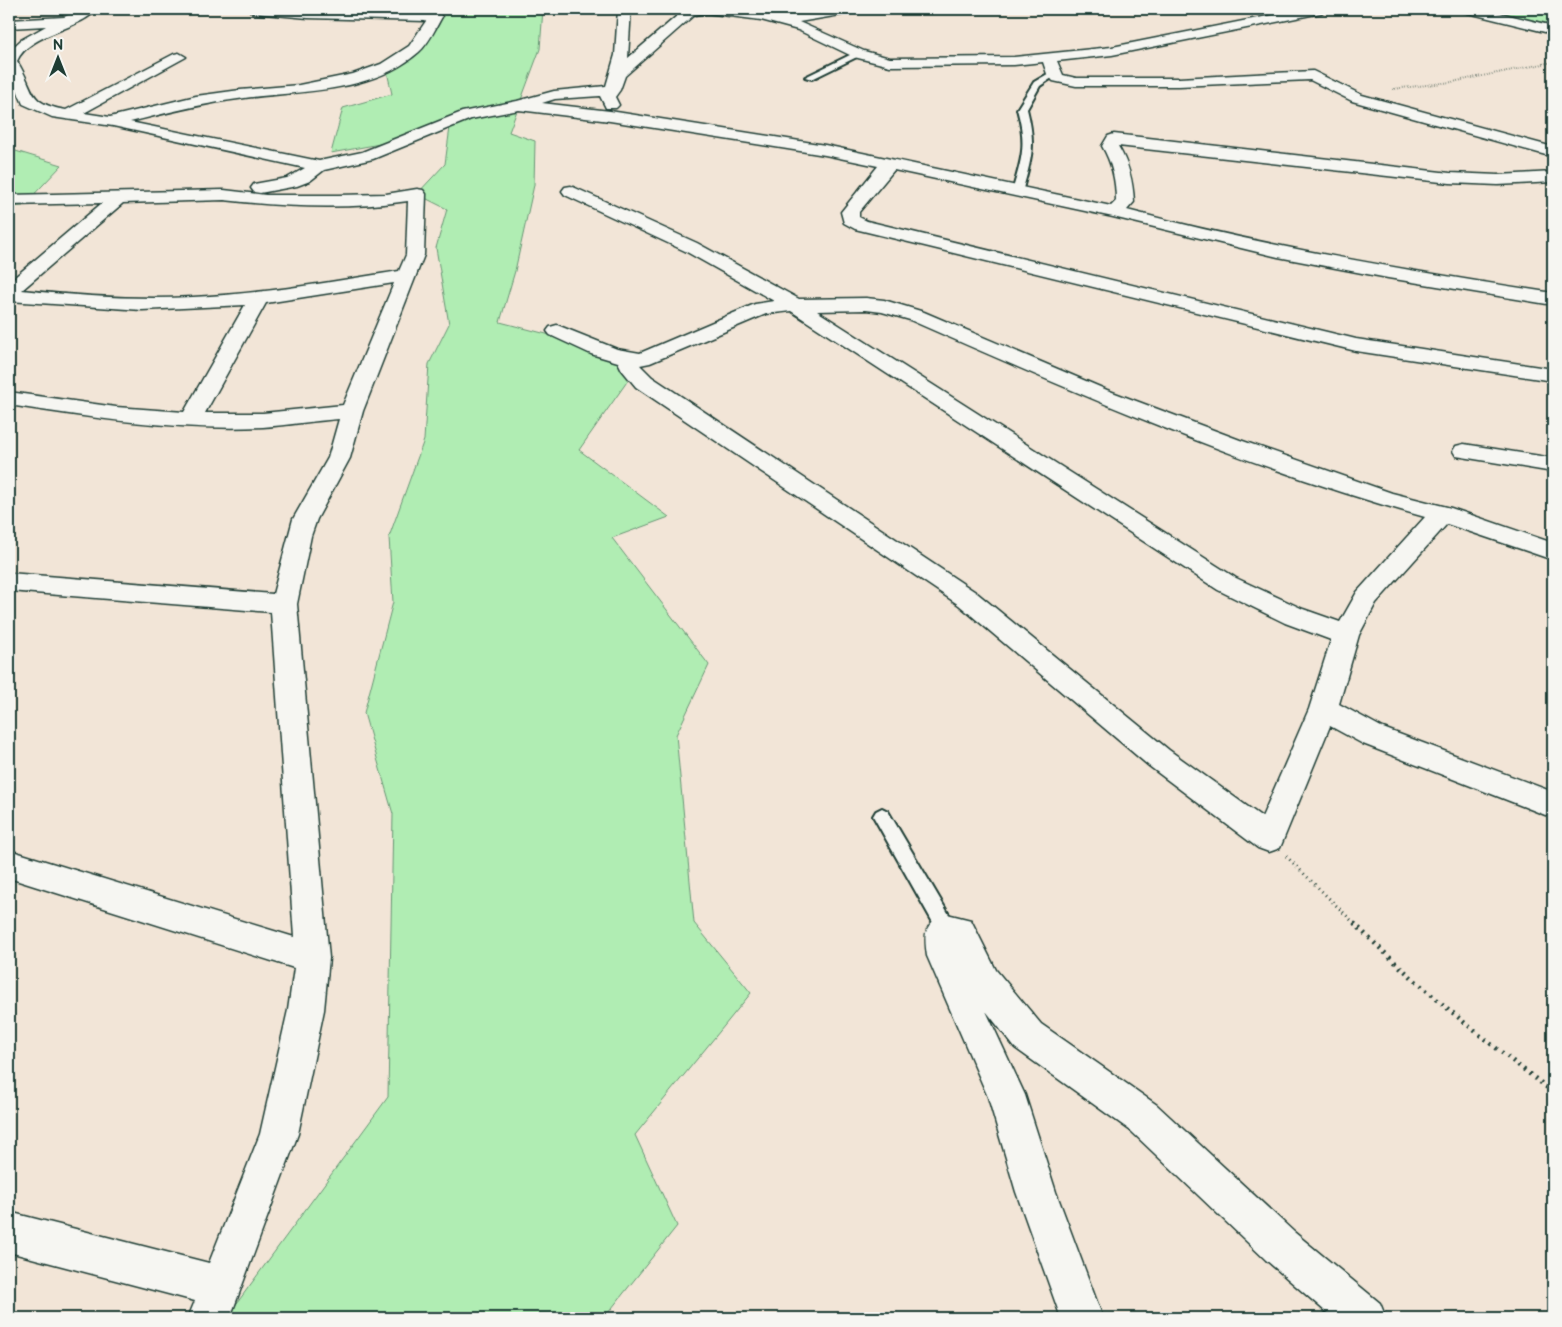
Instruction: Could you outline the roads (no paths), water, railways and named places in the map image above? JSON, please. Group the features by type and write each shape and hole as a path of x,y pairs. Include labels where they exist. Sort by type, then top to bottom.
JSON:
{"street":[{"path":"9,14 24,9"},
{"path":"90,9 19,48 11,56 10,62 20,77 28,101 40,109 318,166 367,156 451,120 554,95 613,90"},
{"path":"110,122 196,101 319,86 365,75 398,61 414,49 424,38 437,13 308,14 253,9"},
{"path":"610,116 613,108 607,97 613,90 618,73 624,9"},
{"path":"618,73 690,12 706,9 758,12 804,27 860,54 890,62 911,63 1049,58 1112,51 1321,9"},
{"path":"781,20 852,9"},
{"path":"1469,9 1553,30"},
{"path":"9,24 67,21"},
{"path":"68,115 179,56"},
{"path":"1049,58 1054,74 1064,80 1114,83 1196,82 1313,75 1336,89 1357,98 1498,135 1553,152"},
{"path":"519,105 610,116 825,150 1115,212 1191,233 1269,250 1366,269 1553,299"},
{"path":"1115,212 1125,202 1125,186 1122,170 1110,146 1114,139 1450,178 1498,180 1553,177"},
{"path":"893,164 885,168 850,212 850,219 861,225 1356,346 1553,375"},
{"path":"224,195 291,182 304,177 318,166"},
{"path":"304,177 308,186 325,196 338,200"},
{"path":"571,191 691,247 794,305 1226,584 1294,616 1346,635"},
{"path":"9,200 224,195 266,200 338,200 386,199 417,194 415,255 352,411 339,458 305,519 299,536 284,604 312,958 306,1010 278,1134 215,1303 9,1232"},
{"path":"9,294 119,198"},
{"path":"9,294 104,303 161,304 259,297 407,275"},
{"path":"191,419 259,297"},
{"path":"557,331 628,359 643,359 762,308 794,305 866,304 899,309 1090,392 1153,416 1384,498 1442,514 1553,552"},
{"path":"628,359 629,366 644,382 968,599 1159,758 1269,839 1297,766 1323,709 1346,635 1366,598 1442,514"},
{"path":"9,399 116,414 191,419 263,420 352,411"},
{"path":"1464,451 1553,465"},
{"path":"9,582 284,604"},
{"path":"1323,709 1373,736 1553,805"},
{"path":"9,864 312,958"},
{"path":"1082,1318 1036,1192 1006,1095 944,956 941,936 947,929 959,931 984,981 1028,1036 1144,1118 1280,1246 1365,1318"}],"lane":[{"path":"809,77 860,54"},
{"path":"1017,192 1028,154 1028,132 1022,109 1038,84 1054,74"},
{"path":"882,816 947,929"}]}
